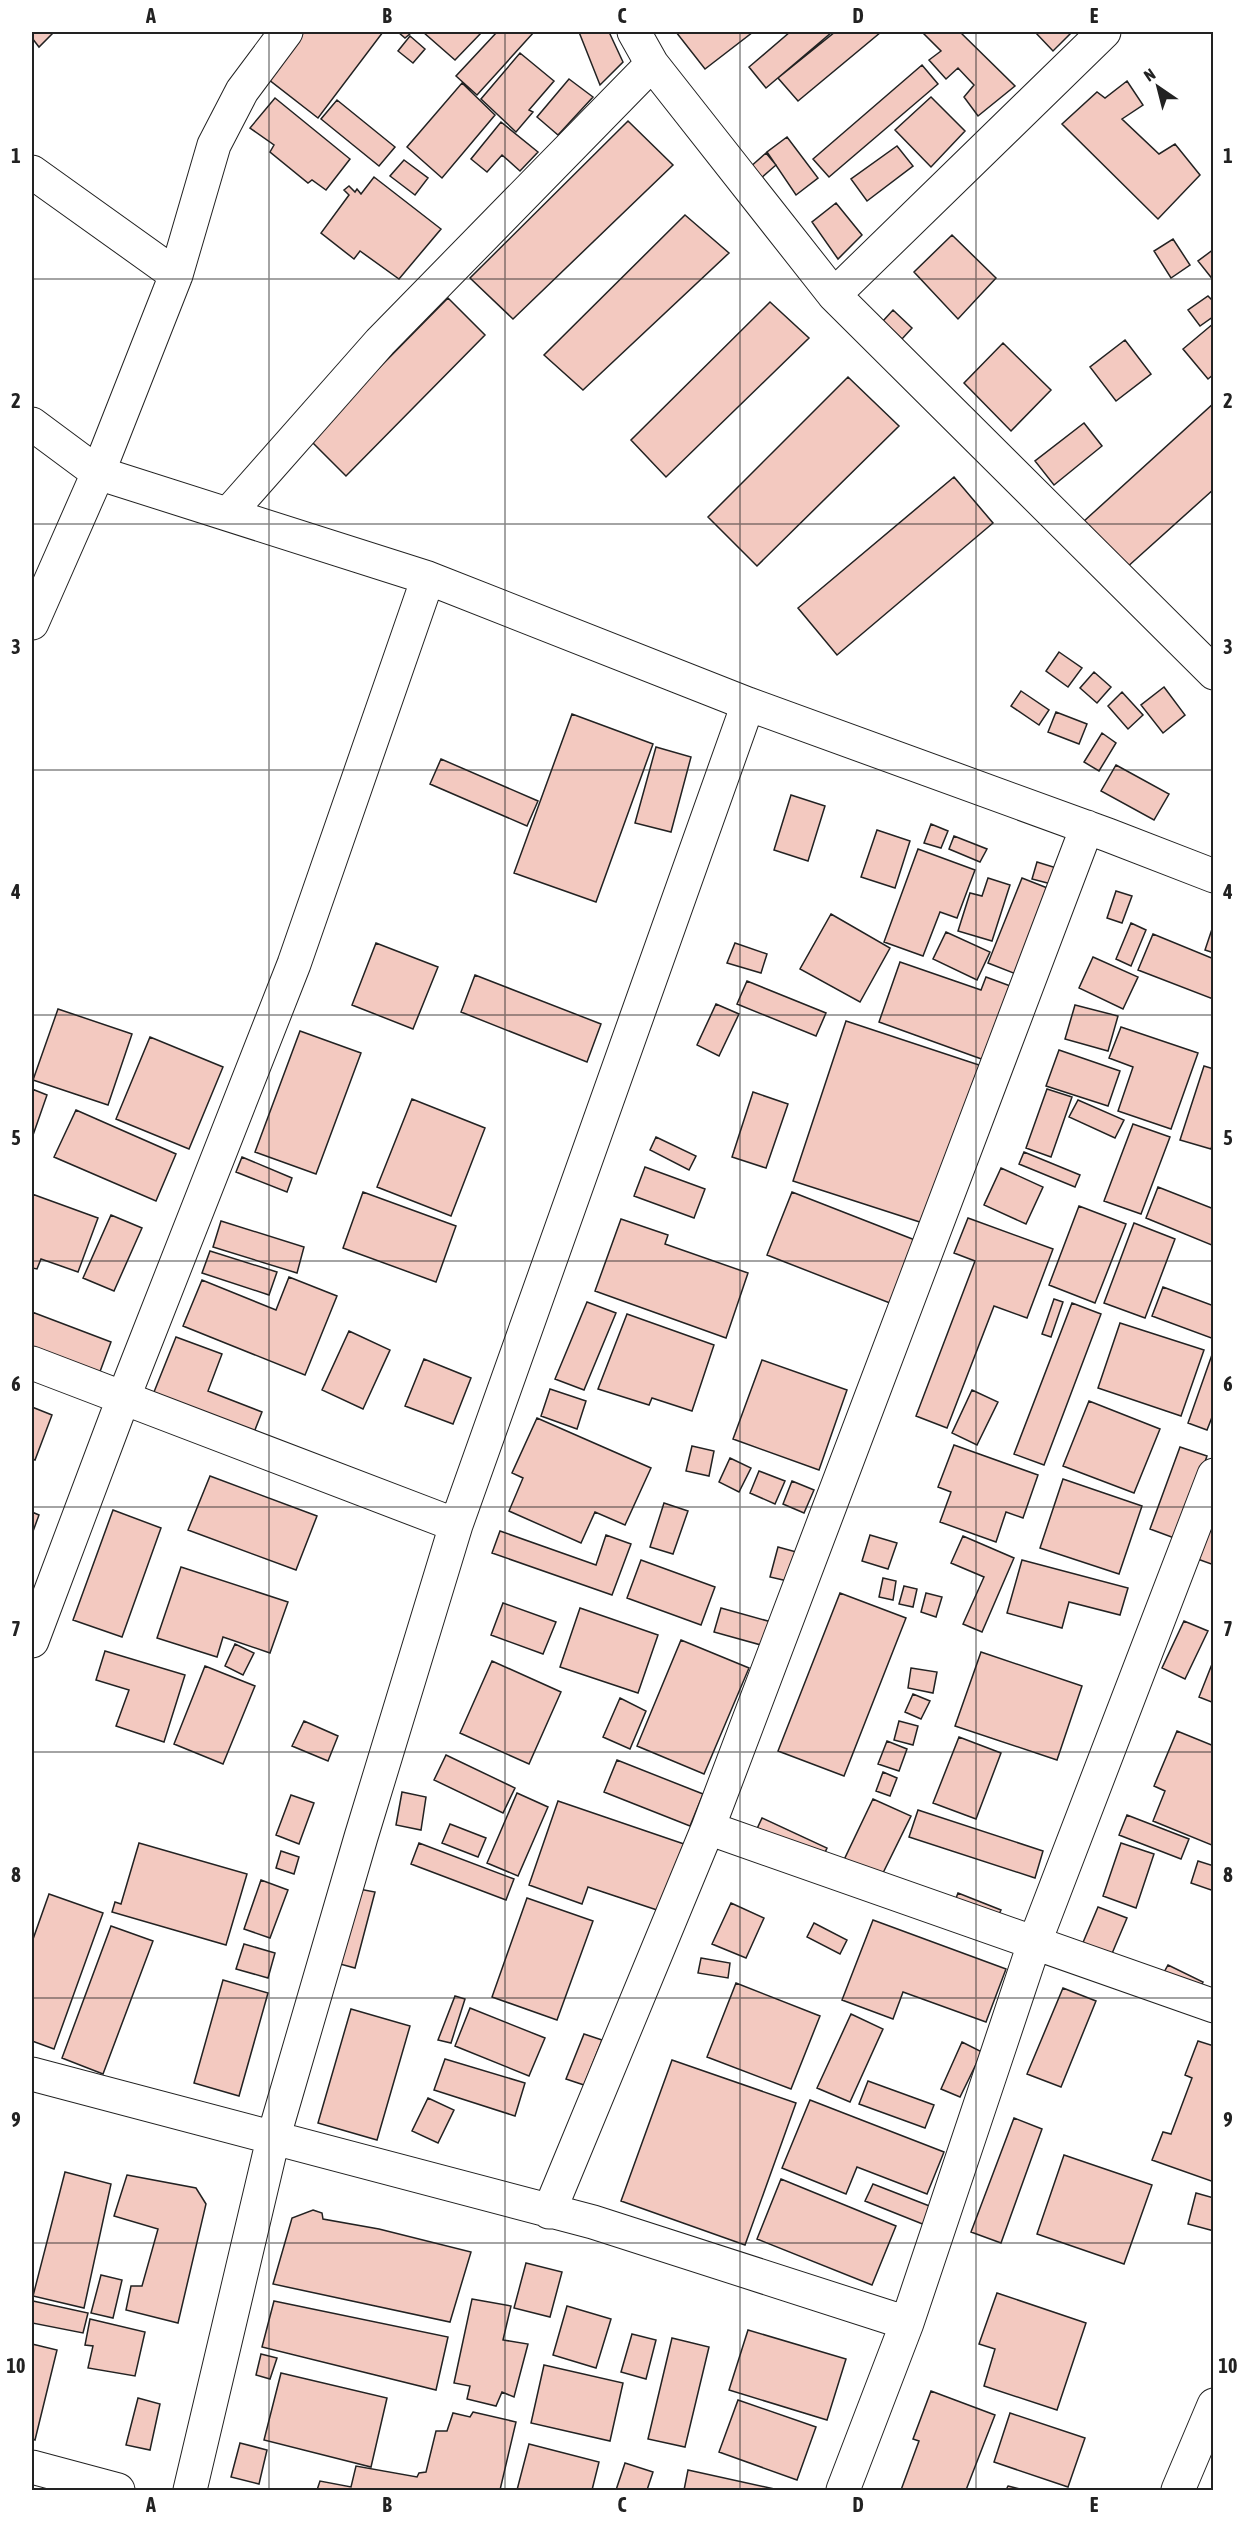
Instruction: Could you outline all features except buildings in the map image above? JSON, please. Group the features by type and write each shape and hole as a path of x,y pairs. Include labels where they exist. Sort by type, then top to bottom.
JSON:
{"street":[{"path":"32,623 98,473 176,275 214,145 242,90 286,32"},
{"path":"634,32 652,64 834,295 1214,673"},
{"path":"834,295 1104,32"},
{"path":"229,513 380,342 652,64"},
{"path":"32,172 176,275"},
{"path":"32,424 98,473 428,578 748,704 1087,827 1214,876"},
{"path":"32,1641 123,1399 294,964 428,578"},
{"path":"190,2490 273,2139 361,1837 456,1525 748,704"},
{"path":"549,2212 708,1828 1087,827"},
{"path":"32,1363 456,1525"},
{"path":"843,2490 907,2323 1034,1944 1214,1475"},
{"path":"708,1828 1214,2006"},
{"path":"32,2074 593,2223 907,2323"},
{"path":"1178,2490 1214,2406"},
{"path":"32,2467 118,2490"}]}
